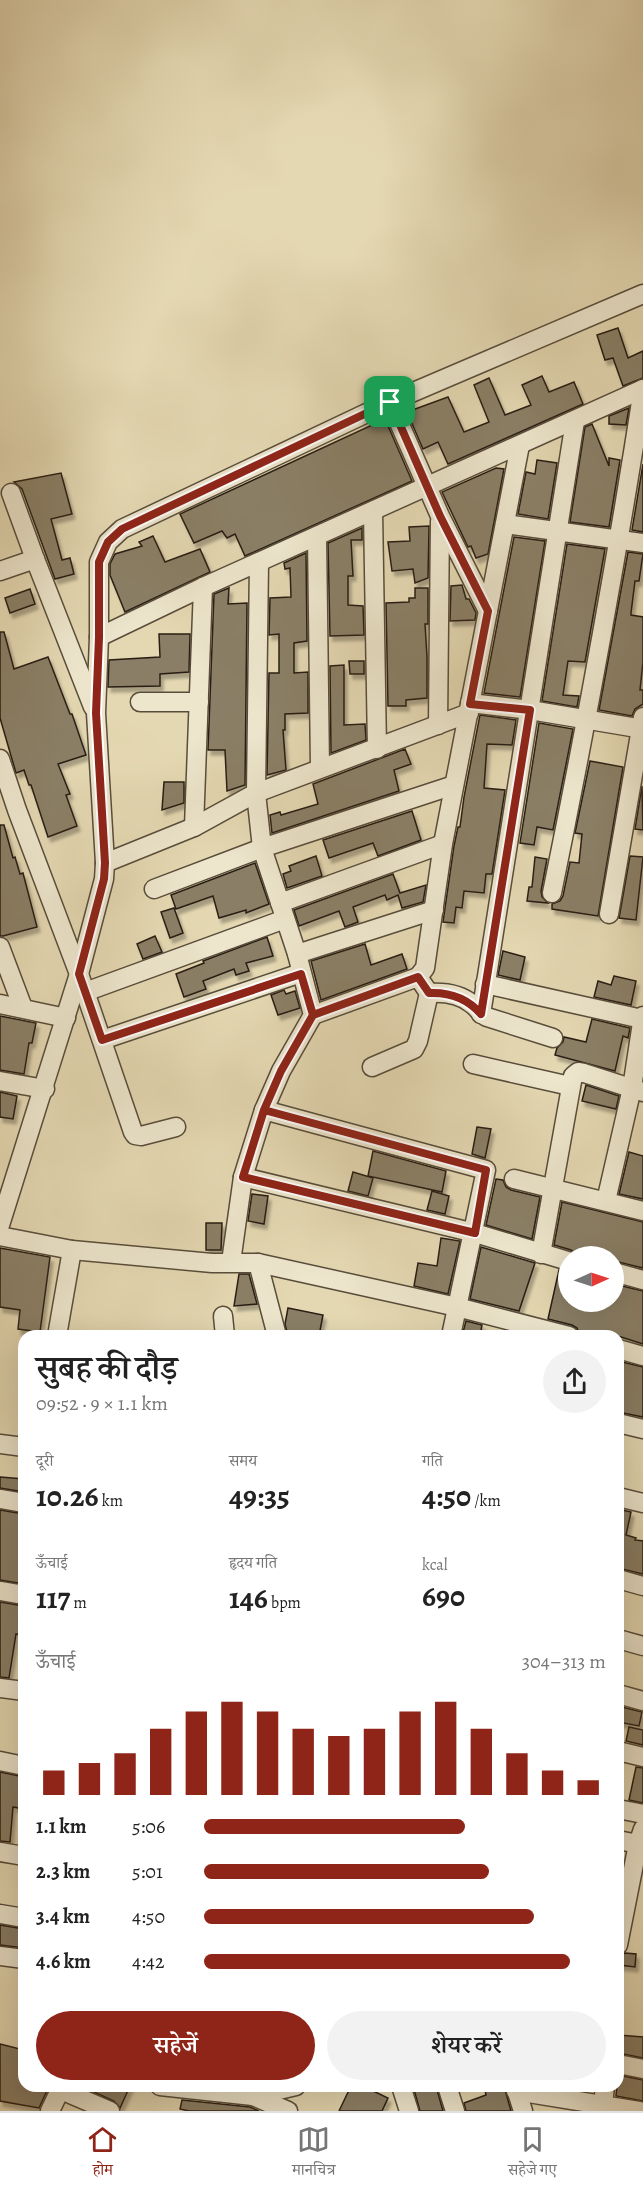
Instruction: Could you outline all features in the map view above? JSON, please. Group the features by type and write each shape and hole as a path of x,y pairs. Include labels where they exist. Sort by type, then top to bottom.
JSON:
{"street":[{"path":"0,1225 45,1089 104,879 96,713 99,562 108,542 122,529 390,402 643,294"},
{"path":"99,637 203,587 643,389"},
{"path":"552,894 588,719 620,538 643,389"},
{"path":"390,402 440,516 488,611"},
{"path":"481,1014 575,421"},
{"path":"231,1262 243,1177 264,1110 281,1071 313,1015 418,977 424,968 443,844 520,445"},
{"path":"11,493 34,559 96,713"},
{"path":"373,510 377,749"},
{"path":"438,725 440,516"},
{"path":"505,524 620,538 643,543"},
{"path":"317,536 320,768"},
{"path":"0,572 34,559"},
{"path":"259,562 256,793 262,848 297,954 313,1015"},
{"path":"194,827 203,587"},
{"path":"140,702 199,702"},
{"path":"105,863 194,827 256,793 438,725 470,708 530,710 642,725 609,914"},
{"path":"0,759 135,1135 148,1135 176,1127"},
{"path":"154,889 262,848 454,785"},
{"path":"85,992 443,844"},
{"path":"297,954 434,910"},
{"path":"0,947 23,1008"},
{"path":"102,1040 301,974"},
{"path":"372,1067 414,1049 429,993 418,977"},
{"path":"485,984 643,1018 638,1090 606,1201"},
{"path":"429,993 444,992 456,996 472,1004 481,1014 553,1038"},
{"path":"0,1004 66,1018"},
{"path":"473,1064 570,1086"},
{"path":"541,1254 573,1076 578,1072 638,1090"},
{"path":"0,1082 45,1089"},
{"path":"264,1110 486,1170 475,1233 452,1330"},
{"path":"243,1177 475,1233 558,1258"},
{"path":"514,1179 643,1211"},
{"path":"0,1236 72,1250 212,1263 258,1263 457,1307 546,1330"},
{"path":"58,1330 72,1250"},
{"path":"258,1263 275,1330"},
{"path":"624,1275 643,1280"},
{"path":"223,1316 224,1330"},
{"path":"624,1351 643,1356"},
{"path":"624,1424 643,1429"},
{"path":"0,1444 18,1446"},
{"path":"624,1498 643,1503"},
{"path":"0,1499 18,1502"},
{"path":"624,1581 643,1586"},
{"path":"0,1591 18,1594"},
{"path":"624,1641 643,1646"},
{"path":"0,1688 18,1690"},
{"path":"624,1696 643,1701"},
{"path":"624,1752 643,1757"},
{"path":"0,1761 18,1765"},
{"path":"624,1810 643,1815"},
{"path":"624,1839 641,1837 624,1917"},
{"path":"0,1852 18,1855"},
{"path":"0,1914 18,1917"},
{"path":"0,1956 18,1958"},
{"path":"624,2065 643,2069"},
{"path":"50,2111 59,2092"},
{"path":"70,2092 110,2111"},
{"path":"403,2092 409,2111"},
{"path":"449,2092 455,2111"},
{"path":"517,2092 523,2111"},
{"path":"532,2092 639,2111"},
{"path":"603,2105 604,2092"},
{"path":"244,2093 288,2111"}],"building":[{"path":"618,328 628,358 643,351 643,378 623,386 613,358 605,360 597,335"},
{"path":"542,376 549,392 574,382 583,404 448,464 438,442 423,449 407,412 448,397 464,432 489,422 474,385 489,378 505,415 531,405 522,385"},
{"path":"629,408 626,425 609,424 609,416"},
{"path":"385,419 412,481 245,556 235,534 227,538 222,531 194,543 180,514"},
{"path":"592,424 609,466 609,458 620,460 609,527 570,522 585,427"},
{"path":"537,460 557,463 548,519 518,514 526,472 535,474"},
{"path":"643,464 643,532 632,530"},
{"path":"496,468 504,469 488,554 476,558 471,546 468,547 442,492"},
{"path":"61,473 72,514 51,519 62,560 70,558 74,574 55,579 22,489 14,482"},
{"path":"429,526 428,578 415,583 413,569 392,571 388,542 410,541 409,527"},
{"path":"362,528 362,540 351,540 353,576 348,576 348,605 363,606 364,635 330,636 328,543"},
{"path":"153,536 165,562 200,549 210,572 125,612 110,575 110,564 115,554 142,546 139,542"},
{"path":"514,537 545,541 520,697 484,693"},
{"path":"567,544 605,549 585,662 568,661 563,695 579,696 577,707 542,701"},
{"path":"628,552 643,554 639,581 635,581 631,615 643,617 643,662 640,690 643,690 643,704 635,709 632,716 599,710"},
{"path":"306,553 307,641 294,643 294,673 308,672 308,713 285,714 285,730 283,730 286,770 267,775 269,673 279,673 279,634 269,635 270,598 291,597 290,568 285,569 284,563"},
{"path":"462,585 466,599 469,599 476,613 475,620 450,621 451,586"},
{"path":"229,588 228,604 247,603 245,785 227,791 225,750 208,750 214,594"},
{"path":"415,588 428,588 428,624 425,624 427,698 406,700 406,706 388,706 386,603 409,602 409,598 415,598"},
{"path":"30,589 35,604 10,613 5,598"},
{"path":"0,632 4,632 14,669 48,657 86,755 58,764 70,794 66,795 77,826 48,837 24,770 16,773 0,718"},
{"path":"159,634 190,634 189,672 160,674 160,686 108,687 109,660 160,657"},
{"path":"349,661 364,661 364,674 350,674"},
{"path":"344,665 344,725 365,724 366,740 331,753 330,666"},
{"path":"480,715 516,720 512,745 487,744 484,788 505,790 492,874 486,874 484,893 464,891 462,908 456,907 454,923 443,922 454,846 458,827 460,827"},
{"path":"539,723 573,729 553,830 537,827 534,845 520,843"},
{"path":"405,749 411,764 394,770 399,791 272,833 270,815 280,812 281,815 318,804 313,784"},
{"path":"590,761 623,767 598,916 552,909 552,904 560,901 563,896 570,862 579,863 582,834 575,833"},
{"path":"164,782 184,782 184,803 162,810"},
{"path":"642,786 643,830 635,829"},
{"path":"412,811 421,840 378,856 373,843 329,858 323,840"},
{"path":"0,825 4,825 13,858 15,857 20,874 23,873 37,927 3,936 0,936"},
{"path":"316,856 322,876 287,888 283,874 291,871 289,866"},
{"path":"630,856 643,857 636,920 619,918"},
{"path":"535,857 547,859 541,891 542,897 548,903 527,901 529,887 532,887"},
{"path":"255,863 269,904 246,913 246,910 219,918 213,896 176,909 171,895"},
{"path":"393,874 400,893 426,885 423,902 402,908 398,895 387,900 385,895 353,907 358,922 345,927 339,911 299,926 294,910"},
{"path":"174,908 183,933 170,938 161,912"},
{"path":"155,936 162,952 143,959 137,944"},
{"path":"267,937 273,956 246,963 249,971 236,975 234,969 203,981 206,989 184,997 176,974 204,963 203,961"},
{"path":"365,944 371,965 402,954 407,969 321,1000 311,961"},
{"path":"503,951 525,957 520,980 498,975"},
{"path":"614,976 636,981 631,1005 594,997 598,981 611,985"},
{"path":"284,990 286,994 295,991 300,1008 278,1015 271,995"},
{"path":"0,1016 36,1023 32,1043 29,1043 24,1074 0,1070"},
{"path":"592,1019 630,1028 628,1038 623,1036 615,1071 555,1055 564,1037 586,1042"},
{"path":"586,1085 619,1096 616,1109 582,1101"},
{"path":"0,1092 17,1096 13,1119 0,1117"},
{"path":"477,1127 491,1129 485,1158 472,1154"},
{"path":"373,1151 446,1171 442,1192 368,1176"},
{"path":"629,1152 643,1156 643,1199 619,1194"},
{"path":"353,1172 373,1178 368,1196 348,1191"},
{"path":"496,1179 503,1180 506,1187 511,1190 540,1197 532,1239 486,1225"},
{"path":"432,1191 449,1196 445,1214 427,1210"},
{"path":"252,1194 268,1196 264,1224 248,1221"},
{"path":"562,1202 643,1222 643,1268 624,1263 624,1246 554,1245"},
{"path":"206,1223 222,1223 221,1250 206,1250"},
{"path":"441,1238 460,1241 448,1294 414,1286 418,1263 437,1266"},
{"path":"481,1247 535,1263 519,1311 470,1299"},
{"path":"0,1248 50,1257 40,1330 18,1329 20,1310 0,1307"},
{"path":"239,1274 249,1274 257,1304 234,1306"},
{"path":"558,1274 558,1312 624,1312 624,1286 643,1291 643,1344 624,1338 624,1330 578,1330 572,1325 548,1319"},
{"path":"288,1308 323,1315 320,1330 286,1330 285,1324"},
{"path":"466,1321 482,1325 481,1330 464,1330"},
{"path":"624,1362 643,1367 643,1417 624,1413"},
{"path":"0,1477 18,1478 18,1491 0,1488"},
{"path":"0,1510 18,1513 18,1583 0,1580"},
{"path":"624,1510 631,1512 626,1535 643,1541 643,1574 624,1569"},
{"path":"0,1602 18,1605 18,1634 16,1634 9,1678 0,1677"},
{"path":"624,1708 642,1712 639,1726 624,1723"},
{"path":"629,1727 643,1730 643,1745 626,1741"},
{"path":"636,1767 643,1768 643,1803 629,1800"},
{"path":"0,1772 18,1776 18,1808 13,1807 10,1842 0,1841"},
{"path":"0,1925 18,1928 18,1947 0,1945"},
{"path":"624,1954 636,1954 635,1967 624,1966"},
{"path":"624,2035 643,2037 643,2058 624,2054"},
{"path":"0,2044 18,2048 18,2092 46,2092 39,2108 0,2101"},
{"path":"624,2076 643,2080 643,2101 616,2096 616,2092 624,2092"},
{"path":"94,2092 127,2092 120,2108 114,2101"},
{"path":"348,2092 376,2092 388,2098 382,2111 339,2111"},
{"path":"415,2092 438,2092 443,2111 420,2111"},
{"path":"485,2092 506,2092 511,2111 466,2111 464,2103 486,2095"},
{"path":"182,2100 250,2107 259,2111 189,2111 180,2109"}],"route":[{"path":"390,402 122,529 108,542 99,562 96,713 104,879 79,974 102,1040 301,974 313,1015 281,1071 264,1110 243,1177 475,1233 486,1170 264,1110 281,1071 313,1015 418,977 429,993 444,992 456,996 472,1004 481,1014 530,710 470,704 488,611 440,516 390,402"}]}
